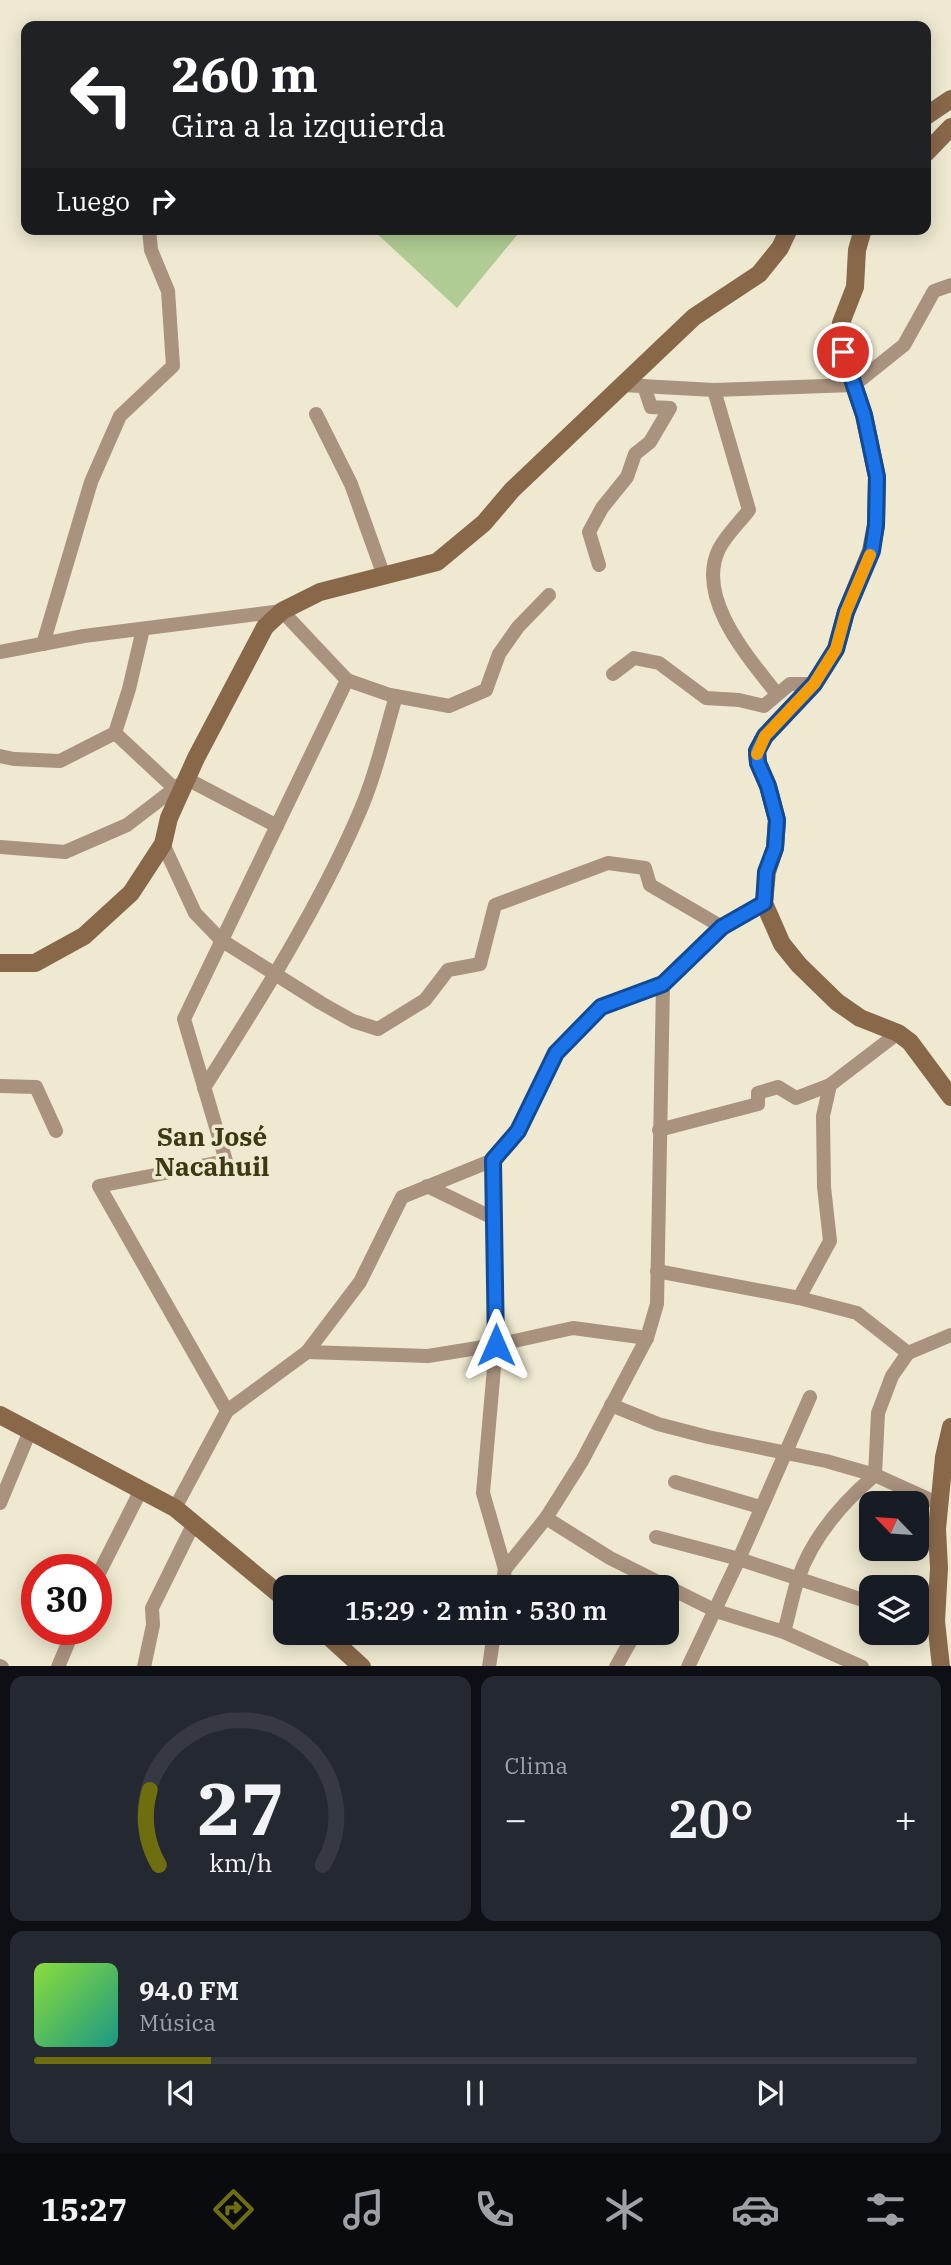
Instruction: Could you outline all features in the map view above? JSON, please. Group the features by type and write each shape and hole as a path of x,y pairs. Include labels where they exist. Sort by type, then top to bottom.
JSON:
{"street":[{"path":"931,113 951,99"},
{"path":"931,148 951,127"},
{"path":"43,644 91,482 120,416 173,366 168,291 151,250 150,235"},
{"path":"0,962 35,963 85,936 131,893 163,844 180,783 265,627 282,611 320,592 437,562 484,523 512,490 694,317 759,274 780,248 786,235"},
{"path":"861,235 857,250 855,287 841,323 843,352 864,415 877,477 876,525 872,551 846,612 836,649 814,684 765,736 757,751 758,763 768,786 777,820 775,848 766,872 764,903 782,944 809,974 837,1002 859,1018 898,1033 910,1042 946,1081 951,1097"},
{"path":"623,385 715,390 854,385 904,345 934,291 951,285"},
{"path":"599,565 589,532 601,508 627,477 635,454 650,442 670,408 651,407 644,386"},
{"path":"715,390 749,510 720,549 713,571 715,596 736,639 777,694"},
{"path":"316,414 351,484 384,576"},
{"path":"282,611 347,680 396,696 449,706 486,691 499,654 518,627 549,595"},
{"path":"0,652 143,629 282,611"},
{"path":"0,756 60,761 115,733 130,689 143,629"},
{"path":"613,674 634,658 659,663 706,698 739,700 764,706 790,684 814,684"},
{"path":"227,1411 99,1185 226,1161 184,1018 347,680"},
{"path":"204,1088 274,974 358,817 379,762 396,696"},
{"path":"115,733 180,783 277,826"},
{"path":"0,847 65,852 127,825 180,783"},
{"path":"163,844 195,913 221,940 353,1021 377,1028 425,1000 448,970 480,964 495,905 608,863 645,868 650,885 722,927"},
{"path":"176,1508 227,1411 307,1352 360,1282 402,1197 493,1160 518,1131 556,1053 601,1007 663,984 722,927 764,903"},
{"path":"505,1569 546,1518 582,1461 647,1338 657,1304 663,984"},
{"path":"660,1130 758,1104 758,1093 778,1087 796,1098 830,1085 898,1033"},
{"path":"799,1298 830,1241 824,1187 823,1116 830,1085"},
{"path":"0,1086 36,1087 56,1131"},
{"path":"493,1160 496,1345 483,1493 505,1569 504,1575"},
{"path":"428,1186 493,1218"},
{"path":"657,1271 799,1298 857,1313 908,1353"},
{"path":"307,1352 428,1356 573,1328 647,1338"},
{"path":"784,1632 798,1578 830,1521 849,1497 875,1475 878,1413 892,1376 908,1353 951,1335"},
{"path":"688,1666 740,1559 760,1507 810,1397"},
{"path":"611,1405 657,1424 826,1461 943,1494"},
{"path":"0,1415 176,1508 193,1525 230,1551 273,1589"},
{"path":"941,1666 936,1620 944,1457 951,1427"},
{"path":"0,1503 30,1431"},
{"path":"675,1482 760,1507"},
{"path":"109,1554 141,1490"},
{"path":"546,1518 643,1575"},
{"path":"144,1666 153,1625 152,1608 193,1525"},
{"path":"656,1537 740,1559 859,1599"},
{"path":"679,1593 716,1611 784,1632 860,1666"},
{"path":"929,1618 936,1620"},
{"path":"58,1666 67,1645"},
{"path":"338,1645 361,1666"},
{"path":"489,1666 493,1645"},
{"path":"617,1666 628,1645"}],"green space":[{"path":"378,235 517,235 457,308"}],"slow traffic":[{"path":"757,754 765,736 814,684 836,649 846,612 870,555"}],"district":[{"name":"San José Nacahuil","path":"212,1151"}],"route":[{"path":"496,1345 493,1160 518,1131 556,1053 601,1007 663,984 722,927 764,903 766,872 775,848 777,820 768,786 758,763 757,751 765,736 814,684 836,649 846,612 872,551 876,525 877,477 864,415 843,352"}]}
